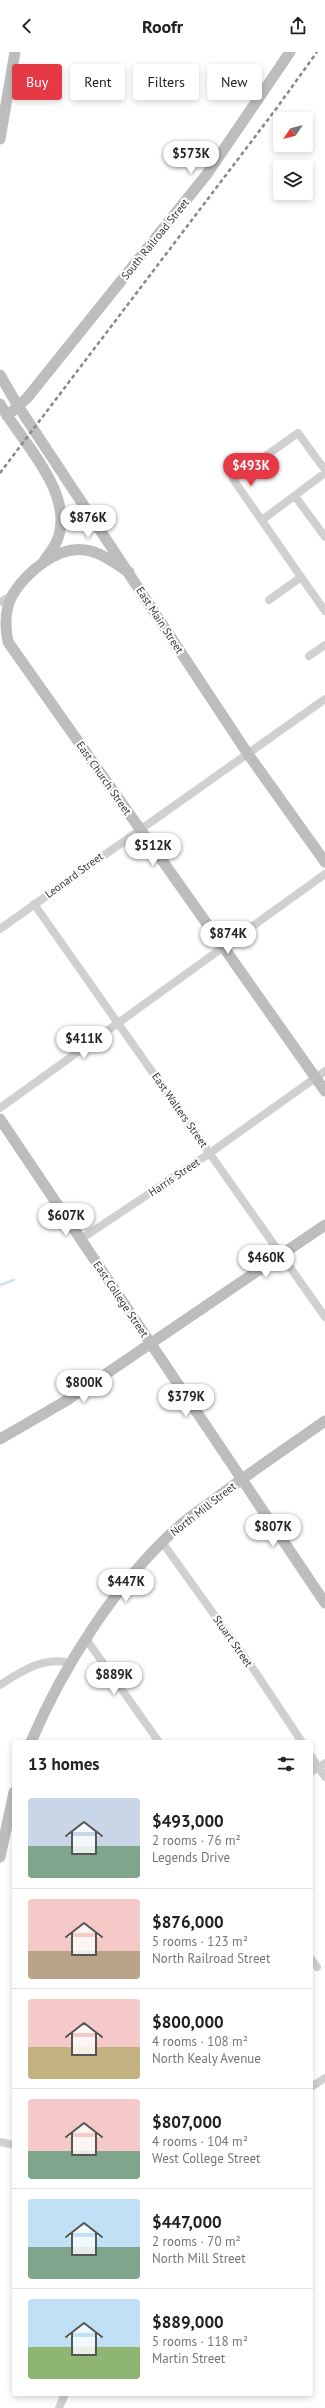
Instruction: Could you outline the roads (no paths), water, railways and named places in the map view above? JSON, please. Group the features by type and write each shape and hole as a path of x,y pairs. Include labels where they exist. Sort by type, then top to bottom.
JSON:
{"main road":[{"path":"0,139 15,52"},
{"name":"South Railroad Street","path":"7,416 27,398 206,174 290,52"},
{"name":"East Main Street","path":"0,375 18,406 248,754 325,862"},
{"path":"0,404 53,483 59,504 61,522 56,543 43,561 13,595 4,639"},
{"path":"43,561 63,552 85,550 103,557 129,572"},
{"name":"East Church Street","path":"4,639 223,946 321,1074 325,1091"},
{"name":"East College Street","path":"0,1119 241,1480 325,1602"},
{"path":"0,1438 69,1400 150,1343 325,1225"},
{"name":"North Mill Street","path":"32,1740 49,1702 86,1639 127,1583 162,1542 178,1527 241,1480 325,1422"},
{"path":"0,1857 12,1801"}],"street":[{"path":"262,520 325,472 298,433 233,479 325,610"},
{"path":"295,496 325,537"},
{"path":"269,600 301,577"},
{"path":"0,602 13,595"},
{"path":"309,656 325,644"},
{"name":"Leonard Street","path":"0,929 140,828 325,699"},
{"path":"0,1108 325,874"},
{"name":"East Walters Street","path":"34,904 325,1317"},
{"name":"Harris Street","path":"81,1239 210,1153 321,1074"},
{"name":"Stuart Street","path":"162,1542 251,1666 301,1740"},
{"path":"86,1639 158,1740"},
{"path":"0,1685 33,1666 60,1660 71,1663"},
{"path":"313,1758 322,1765 325,1777"},
{"path":"313,1771 322,1765"},
{"path":"313,1962 317,1967"},
{"path":"313,2086 325,2078"},
{"path":"0,2142 12,2145"},
{"path":"59,2408 64,2396"}],"waterway":[{"path":"0,1285 14,1280"}],"railway":[{"path":"0,473 276,109 317,52"}]}
